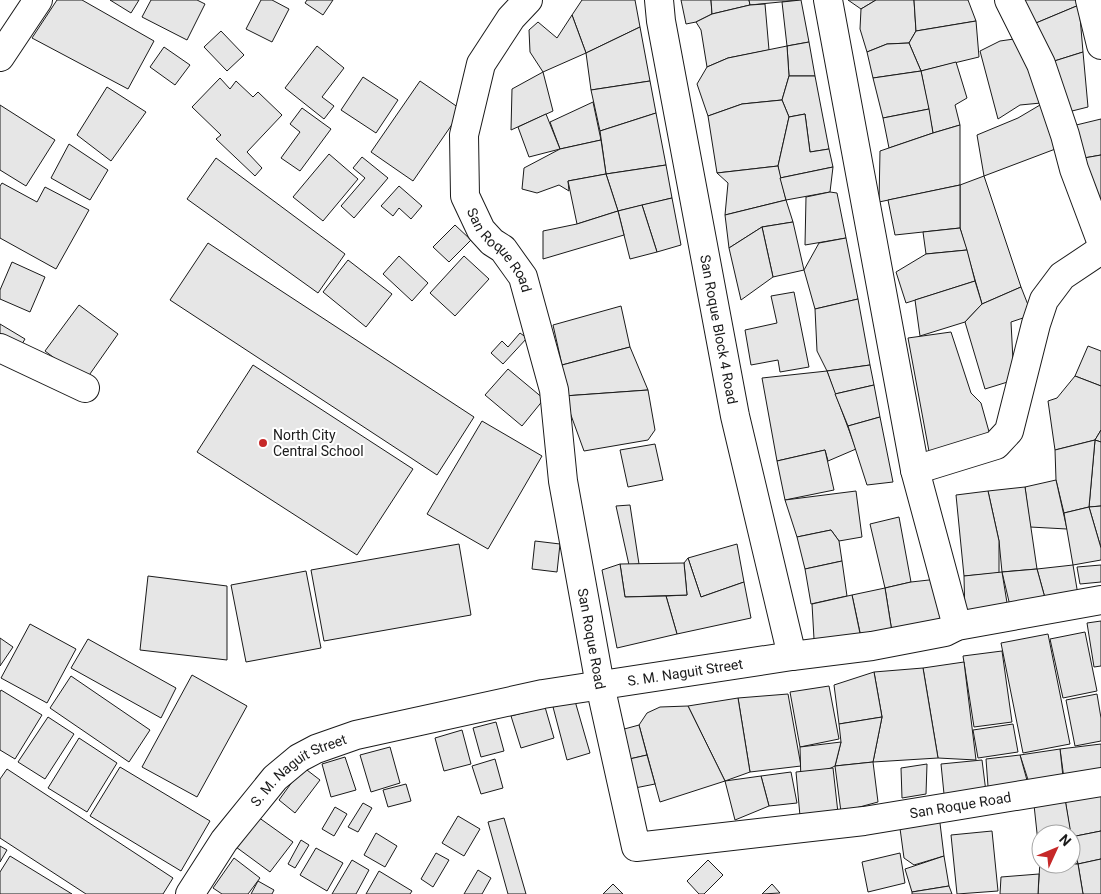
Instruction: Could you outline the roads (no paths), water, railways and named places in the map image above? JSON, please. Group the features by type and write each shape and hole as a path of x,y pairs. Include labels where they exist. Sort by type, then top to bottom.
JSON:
{"street":[{"path":"0,57 38,0"},
{"name":"San Roque Road","path":"528,0 511,18 481,64 464,134 465,196 482,230 492,242 503,249 523,277 554,390 563,481 600,685 636,847 864,821 1101,782"},
{"name":"San Roque Block 4 Road","path":"659,0 660,21 735,416 792,656"},
{"path":"828,0 915,470 957,626"},
{"path":"1009,0 1041,64 1065,134 1074,169 1101,241"},
{"path":"1090,0 1101,45"},
{"path":"915,470 996,445 1009,431 1036,324 1044,300 1062,276 1101,250"},
{"path":"0,348 84,388"},
{"name":"S. M. Naguit Street","path":"190,894 224,841 275,778 299,758 316,749 356,735 543,694 792,656 872,646 944,632 957,626 1101,600"}],"place":[{"name":"North City Central School","path":"263,443"}]}
